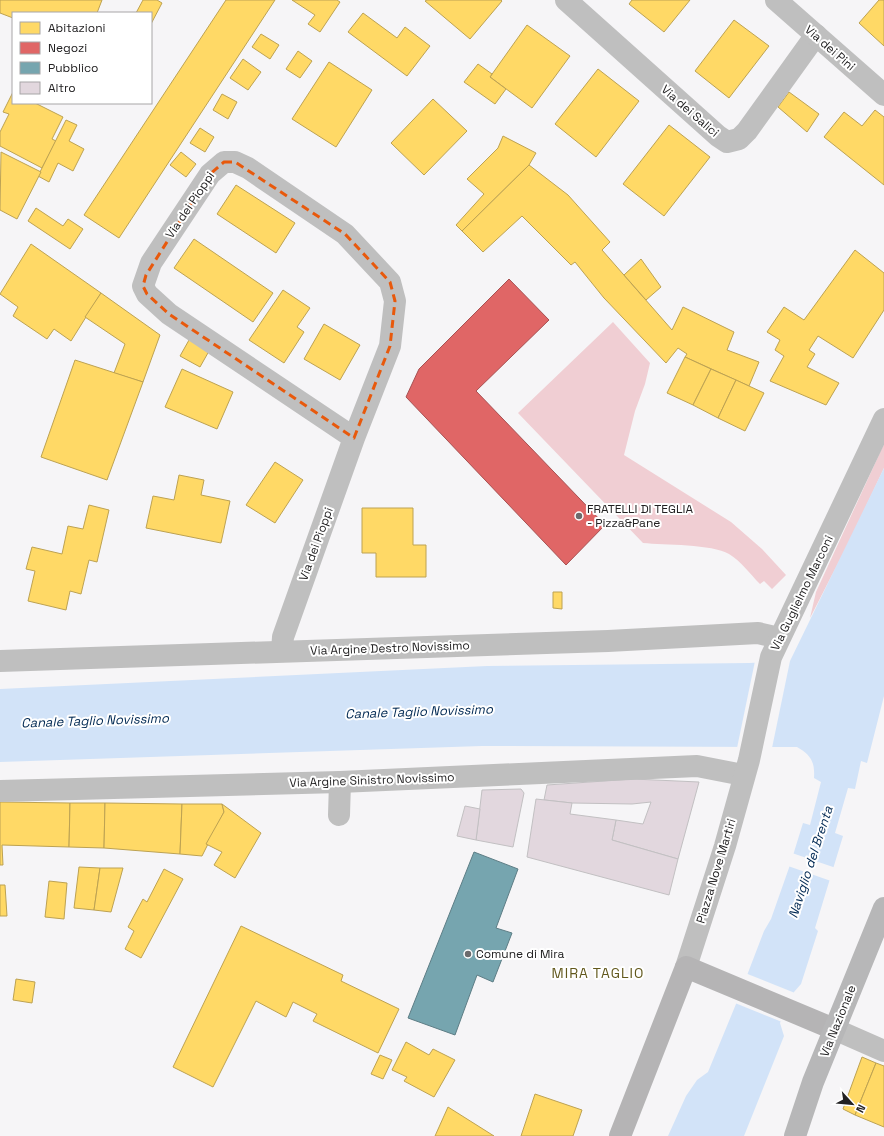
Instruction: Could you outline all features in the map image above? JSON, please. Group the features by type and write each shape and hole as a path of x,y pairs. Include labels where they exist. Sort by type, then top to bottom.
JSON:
{"main road":[{"name":"Via Nazionale","path":"795,1136 813,1082 884,908"}],"street":[{"name":"Via dei Salici","path":"566,0 718,136 727,142 739,139 748,131 816,35"},
{"name":"Via dei Pini","path":"776,0 884,95"},
{"name":"Via dei Pioppi","path":"282,651 283,636 354,438 390,346 396,301 390,282 345,234 248,168 235,162 224,162 210,174 151,263 144,286 147,294 169,314 354,438"},
{"name":"Via Guglielmo Marconi","path":"743,775 751,749 775,647 835,525 884,419"},
{"name":"Via Argine Destro Novissimo","path":"0,661 608,641 758,633 775,647"},
{"name":"Via Argine Sinistro Novissimo","path":"0,791 340,782 697,766 743,775"},
{"name":"Piazza Nove Martiri","path":"620,1136 675,1000 725,846 743,775"},
{"path":"339,815 340,782"},
{"path":"686,967 792,1010 884,1051"}],"highlighted area":[{"path":"224,162 235,162 345,234 390,282 395,301 390,346 354,438 169,314 147,294 143,286 146,275 210,174"}],"shaded area":[{"path":"613,322 650,363 645,384 635,411 624,455 731,522 762,549 786,575 772,589 764,581 760,584 738,560 721,551 711,548 643,543 518,413"},
{"path":"884,444 884,468 852,536 810,618 816,592"}],"water":[{"path":"884,468 884,696 867,763 861,761 855,789 848,788 835,833 843,836 815,928 818,931 801,984 794,992 780,1023 784,1036 744,1136 668,1136 686,1096 697,1080 708,1072 764,931 771,919 803,823 810,825 821,782 814,778 813,763 809,756 797,747 482,746 0,762 0,689 487,666 749,663 790,661"}],"pier":[{"path":"782,659 790,661 772,748 737,748 755,661"},
{"path":"792,853 836,868 831,881 788,866"},
{"path":"745,973 795,993 782,1022 735,1003"}],"building: Abitazioni":[{"path":"0,0 102,0 97,12 12,12 12,18 0,13"},
{"path":"143,0 157,0 162,3 152,22 152,12 137,12"},
{"path":"226,0 275,0 119,238 84,215"},
{"path":"292,0 337,0 340,2 320,32 308,24 315,15"},
{"path":"632,0 690,0 664,32 629,4"},
{"path":"879,0 884,0 884,46 859,23"},
{"path":"425,1 502,1 470,39"},
{"path":"363,13 397,38 405,27 430,46 407,76 348,32"},
{"path":"734,20 769,46 729,98 695,71"},
{"path":"527,25 570,56 532,108 490,77"},
{"path":"261,34 279,45 270,59 252,47"},
{"path":"298,51 312,61 300,78 286,69"},
{"path":"243,59 261,72 248,90 230,78"},
{"path":"329,62 372,90 336,147 292,119"},
{"path":"478,64 492,74 490,77 506,89 495,104 464,82"},
{"path":"598,69 639,101 596,157 555,124"},
{"path":"789,92 819,114 807,132 778,107"},
{"path":"12,94 12,104 37,104 63,117 52,139 56,141 42,168 0,146 0,132 9,114 3,112"},
{"path":"222,94 237,102 228,119 213,110"},
{"path":"433,99 467,131 424,175 391,143"},
{"path":"875,110 884,117 884,185 824,137 844,112 862,126"},
{"path":"66,120 77,125 69,141 84,149 73,171 58,163 49,182 38,176"},
{"path":"669,125 710,157 664,216 623,184"},
{"path":"200,128 214,137 205,152 190,143"},
{"path":"503,136 536,153 529,165 462,231 456,225 484,194 467,179 498,148"},
{"path":"1,152 41,172 17,219 0,210"},
{"path":"181,152 196,164 186,177 170,165"},
{"path":"529,165 568,195 610,242 602,250 672,330 683,307 734,332 727,350 759,362 749,386 685,357 687,354 678,348 666,363 604,298 575,262 571,265 522,216 483,252 462,231"},
{"path":"236,185 295,223 276,253 217,214"},
{"path":"36,208 63,226 68,219 83,229 70,249 28,221"},
{"path":"194,239 273,293 253,322 174,268"},
{"path":"31,244 101,293 71,341 54,329 47,339 13,316 18,307 0,294"},
{"path":"855,250 884,273 884,310 853,358 818,336 809,350 815,354 807,367 839,383 826,405 770,381 784,356 775,350 780,340 767,332 784,307 804,320"},
{"path":"641,259 661,287 646,300 624,275"},
{"path":"283,290 310,308 297,327 304,332 284,363 249,340"},
{"path":"101,293 160,335 143,382 114,373 125,344 85,317"},
{"path":"324,324 360,345 340,380 304,359"},
{"path":"193,333 213,344 200,367 180,356"},
{"path":"685,357 711,369 693,405 667,393"},
{"path":"75,360 143,382 107,480 41,457"},
{"path":"182,369 233,392 217,429 165,407"},
{"path":"711,369 736,380 718,418 693,405"},
{"path":"736,380 764,393 745,431 718,418"},
{"path":"275,462 303,480 275,523 246,505"},
{"path":"179,475 204,480 201,495 230,501 221,543 146,528 153,496 174,500"},
{"path":"89,505 109,510 97,562 89,560 81,594 70,591 66,610 28,601 35,571 26,569 32,547 62,554 68,526 83,529"},
{"path":"362,508 413,508 413,545 426,545 426,577 376,577 376,553 362,553"},
{"path":"553,592 562,592 562,609 553,608"},
{"path":"0,802 70,803 69,847 2,845 3,865 0,865"},
{"path":"70,803 105,803 104,848 69,847"},
{"path":"105,803 182,804 180,854 104,848"},
{"path":"182,804 222,804 224,812 202,856 180,854"},
{"path":"222,804 261,833 235,878 214,865 222,852 206,844 224,812"},
{"path":"79,867 100,868 94,910 74,908"},
{"path":"100,868 123,868 111,912 94,910"},
{"path":"164,869 183,879 141,958 125,949 134,931 128,927 143,899 147,902"},
{"path":"49,881 67,883 64,919 45,917"},
{"path":"0,885 5,885 7,916 0,916"},
{"path":"241,926 343,975 341,981 399,1009 378,1053 313,1021 317,1014 293,1002 286,1017 256,1001 213,1087 173,1067"},
{"path":"16,979 35,982 32,1003 13,1000"},
{"path":"406,1042 429,1055 433,1049 455,1060 434,1097 404,1081 407,1077 392,1070"},
{"path":"380,1055 392,1060 383,1079 371,1074"},
{"path":"862,1057 876,1063 855,1115 843,1109"},
{"path":"876,1063 884,1066 884,1127 855,1115"},
{"path":"535,1094 582,1110 573,1136 521,1136"},
{"path":"448,1107 494,1136 435,1136"}],"building: Negozi":[{"path":"509,279 549,320 476,391 605,525 566,565 406,397 419,369"}],"building: Pubblico":[{"name":"Comune di Mira","path":"474,852 518,869 496,928 512,933 493,982 477,975 455,1035 408,1018"}],"building: Altro":[{"path":"633,779 699,782 678,859 612,840 616,820 643,824 651,802 632,804 572,803 544,800 547,785"},
{"path":"521,789 524,793 513,847 476,840 482,790"},
{"path":"536,799 572,803 570,814 616,820 612,840 678,859 669,895 527,857"},
{"path":"465,806 480,809 476,840 457,836"}],"place":[{"name":"FRATELLI DI TEGLIA - Pizza&Pane","path":"579,516"},
{"name":"Comune di Mira","path":"468,954"}],"district":[{"name":"MIRA TAGLIO","path":"598,973"}],"water label":[{"name":"Canale Taglio Novissimo","path":"419,711"},
{"name":"Canale Taglio Novissimo","path":"95,720"},
{"name":"Naviglio del Brenta","path":"810,862"}]}
